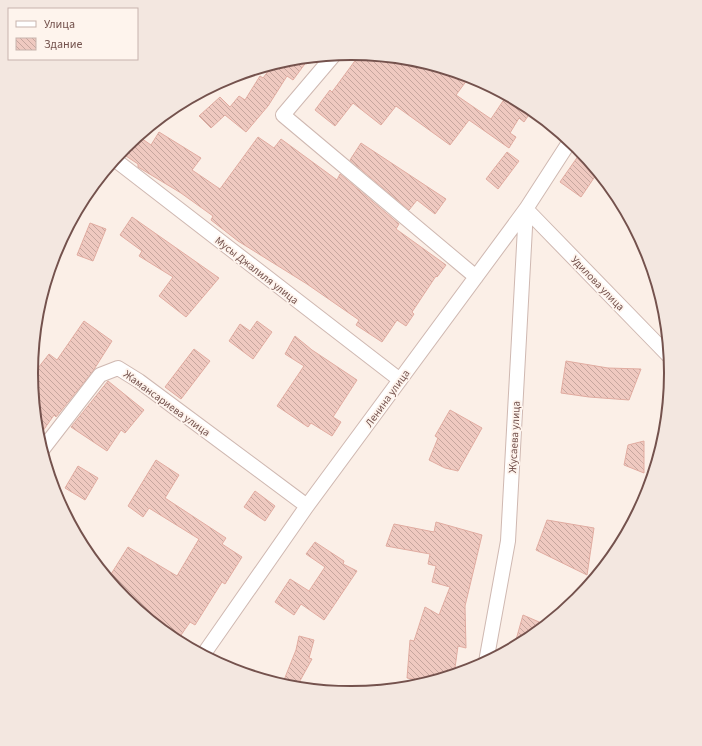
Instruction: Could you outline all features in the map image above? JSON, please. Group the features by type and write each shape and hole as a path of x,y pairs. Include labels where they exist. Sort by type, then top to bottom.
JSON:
{"street":[{"path":"329,61 284,115 476,277"},
{"name":"Ленина улица","path":"207,651 307,506 526,209 566,147"},
{"name":"Мусы Джалиля улица","path":"119,164 400,380"},
{"name":"Удилова улица","path":"526,209 663,349"},
{"name":"Жусаева улица","path":"487,655 508,542 526,209"},
{"name":"Жамансариева улица","path":"47,444 100,375 118,368 139,381 307,506"}],"building":[{"path":"355,60 392,63 432,71 466,82 456,95 491,119 504,100 528,115 524,122 519,118 510,133 516,137 509,148 469,120 450,145 396,106 381,125 353,103 335,126 315,110 330,90 332,92"},
{"path":"305,64 293,80 287,76 268,106 246,132 225,115 211,128 199,116 220,97 230,107 239,96 245,100 260,76 263,78 268,72"},
{"path":"159,132 201,158 192,170 220,189 258,137 274,148 281,139 337,180 340,174 399,224 396,229 446,265 437,277 436,276 412,312 414,314 406,326 397,320 382,342 356,325 359,320 307,284 238,241 211,220 213,216 181,193 138,167 138,164 126,156 143,140 151,145"},
{"path":"361,143 446,199 435,214 417,200 409,210 350,160"},
{"path":"507,152 519,161 498,189 486,179"},
{"path":"577,158 595,177 581,197 560,182"},
{"path":"132,217 219,278 186,317 159,296 173,277 139,256 142,251 120,235"},
{"path":"90,223 106,229 93,261 77,255"},
{"path":"84,321 112,341 93,371 56,417 54,415 43,430 39,393 38,368 49,354 57,360"},
{"path":"257,321 272,332 253,359 229,341 240,324 250,331"},
{"path":"295,336 312,350 357,380 333,417 341,422 332,436 311,423 308,427 277,406 304,366 285,354"},
{"path":"194,349 210,361 181,399 165,387"},
{"path":"566,361 608,368 641,369 629,400 589,397 561,393"},
{"path":"108,381 144,410 125,433 121,430 107,451 71,427"},
{"path":"450,410 482,428 458,471 445,468 429,460 438,438 435,436"},
{"path":"644,441 644,473 624,465 628,445"},
{"path":"156,460 179,475 165,498 226,538 222,544 242,557 225,584 222,582 195,625 190,622 181,635 145,608 111,574 128,547 177,576 199,539 149,508 143,517 128,506"},
{"path":"78,466 98,478 85,500 65,488"},
{"path":"255,491 275,506 265,521 244,507"},
{"path":"547,520 594,528 587,575 536,550"},
{"path":"436,522 482,535 465,606 466,648 458,646 455,668 415,679 407,678 410,640 414,641 425,607 439,615 450,587 432,582 436,566 428,564 430,554 386,546 394,524 434,532"},
{"path":"315,542 344,561 343,564 357,571 324,620 301,604 294,615 275,602 290,579 309,591 325,567 306,554"},
{"path":"523,615 540,622 525,633 516,638"},
{"path":"299,636 314,640 309,658 312,659 300,681 285,679 296,650"}]}
